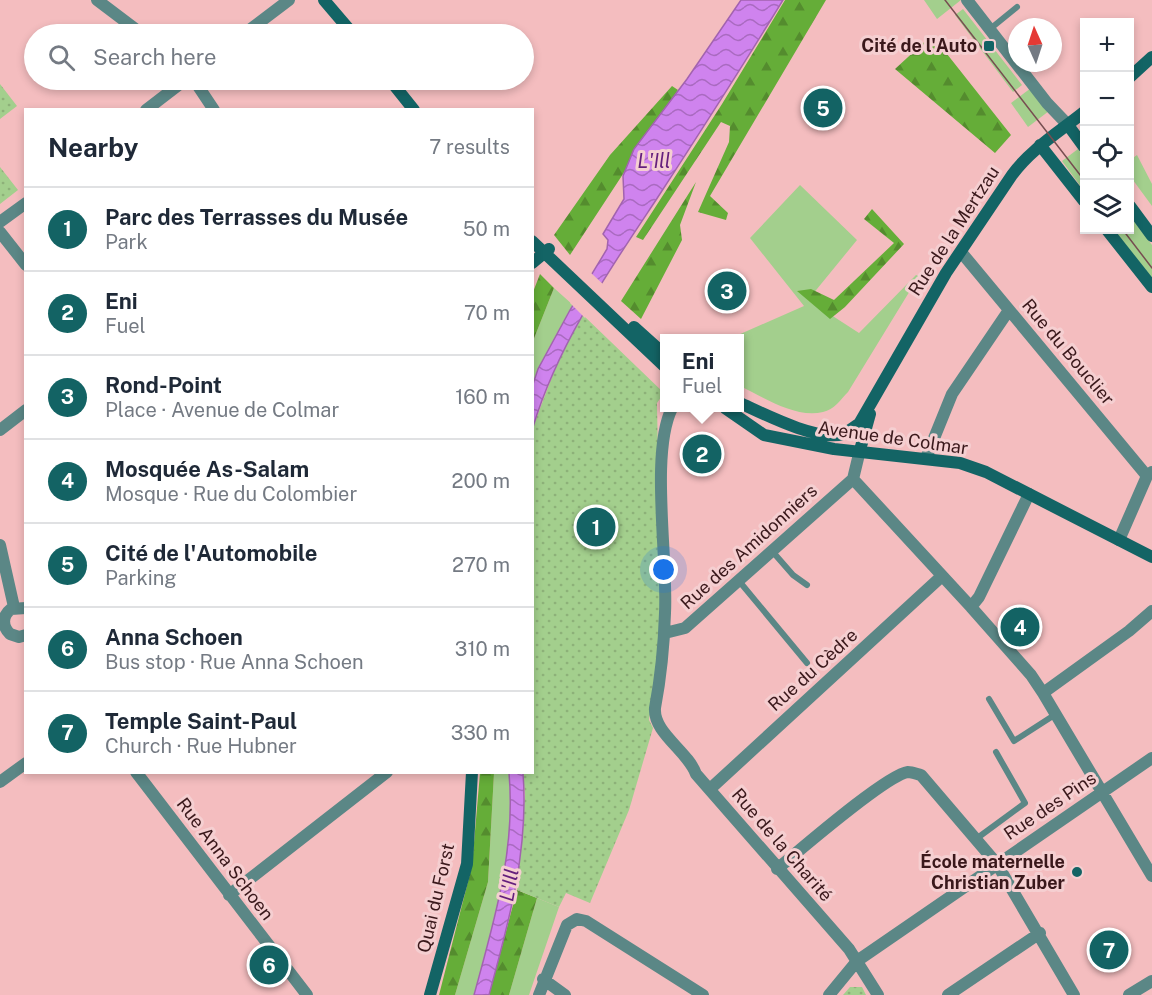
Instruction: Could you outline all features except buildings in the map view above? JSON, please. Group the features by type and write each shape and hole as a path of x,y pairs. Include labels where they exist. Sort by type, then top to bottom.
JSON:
{"main road":[{"path":"324,0 344,24"},
{"path":"1134,73 1152,57"},
{"path":"398,90 412,108"},
{"name":"Rue de la Mertzau","path":"859,424 876,390 960,252 1017,168 1040,145 1080,115"},
{"path":"1068,125 1080,142"},
{"path":"1040,145 1080,196"},
{"path":"1134,211 1152,236"},
{"path":"1110,234 1152,287"},
{"path":"534,235 607,312 660,351"},
{"path":"534,242 551,254 632,330 660,362"},
{"path":"534,262 551,254"},
{"name":"Rue de la Mertzau","path":"860,450 876,390"},
{"name":"Avenue de Colmar","path":"744,405 805,430 837,435"},
{"name":"Avenue de Colmar","path":"731,412 764,435 834,449 860,450 960,463 1029,494 1152,557"},
{"path":"837,435 859,424"},
{"path":"859,424 857,432 860,450"},
{"path":"837,435 856,442 860,450"},
{"name":"Quai du Forst","path":"430,995 467,864 472,774"}],"street":[{"path":"98,0 129,24"},
{"path":"257,24 288,0"},
{"path":"967,0 1055,113 1068,125"},
{"path":"149,108 172,90"},
{"path":"201,90 213,108"},
{"path":"0,222 24,204"},
{"path":"0,232 24,262"},
{"name":"Rue du Bouclier","path":"960,252 1150,474"},
{"path":"926,458 952,394 1009,310"},
{"path":"0,430 24,412"},
{"path":"665,633 662,457 666,421 670,412"},
{"name":"Rue de la Mertzau","path":"853,479 860,450"},
{"path":"1119,540 1150,474"},
{"path":"853,479 1031,675 1057,714 1152,876"},
{"name":"Rue des Amidonniers","path":"665,633 685,628 853,479"},
{"path":"971,607 979,597 1029,494"},
{"path":"0,545 11,610 5,627 5,638 24,636"},
{"name":"Rue du Cèdre","path":"710,789 942,576"},
{"path":"1044,693 1129,631 1152,611"},
{"name":"Rue de la Charité","path":"665,633 655,708 657,720 692,762 696,774 857,961 878,995"},
{"name":"Rue des Pins","path":"829,995 857,961 1152,758"},
{"path":"0,782 24,764"},
{"path":"777,869 835,821 896,777 909,772 921,775 997,864 1040,933 1074,995"},
{"name":"Rue Anna Schoen","path":"138,774 306,995"},
{"path":"229,895 384,774"},
{"path":"539,995 543,979 572,920 586,921 703,995"},
{"path":"948,995 1040,933"},
{"path":"543,979 565,995"},
{"path":"1129,995 1152,981"}],"lane":[{"path":"989,29 1017,7"},
{"path":"772,551 793,575 807,585"},
{"path":"739,581 807,663"},
{"path":"989,699 1014,741 1057,714"},
{"path":"976,840 1025,803 996,752"}],"green space":[{"path":"785,0 826,0 710,196 728,213 726,220 698,212 729,142 730,126 721,122 643,240 636,237 722,104"},
{"path":"924,0 961,0 937,19"},
{"path":"963,9 1008,67 1008,72 1012,72 1022,85 1013,92 955,15"},
{"path":"932,35 1011,135 995,153 895,69"},
{"path":"0,84 17,106 0,119"},
{"path":"672,86 678,90 570,255 554,235 610,155"},
{"path":"1031,88 1049,111 1028,127 1011,103"},
{"path":"1078,149 1080,152 1080,186 1062,161"},
{"path":"1137,155 1152,184 1152,206 1134,181 1134,157"},
{"path":"0,167 18,190 0,204"},
{"path":"696,182 680,225 682,240 641,319 621,301"},
{"path":"800,185 857,240 808,300 859,333 916,275 919,276 848,392 831,409 813,413 791,410 744,388 744,334 740,334 804,306 750,238"},
{"path":"872,209 904,244 845,307 830,319 797,291 811,289 834,300 894,243 864,219"},
{"path":"1134,221 1152,245 1152,278 1117,234 1134,234"},
{"path":"540,274 554,288 534,338 534,289"},
{"path":"554,288 573,305 534,382 534,338"},
{"path":"583,315 660,389 660,399 657,403 661,626 649,720 653,728 629,810 590,903 566,893 559,907 517,890 525,795 523,774 534,774 534,424 561,353"},
{"path":"480,774 494,774 488,882 455,995 439,995 472,866"},
{"path":"494,774 509,774 510,833 502,893 474,995 455,995 488,882"},
{"path":"517,890 537,898 509,995 489,995"},
{"path":"537,898 559,907 529,995 509,995"},
{"path":"850,987 862,987 866,995 843,995"}],"water":[{"name":"L'Ill","path":"741,0 783,0 586,309 556,367 534,424 534,381 538,369 607,249 608,240 603,234 624,199 623,176 634,149 687,79"},
{"name":"L'Ill","path":"509,774 523,774 523,829 510,913 489,995 474,995 502,885 510,802"}],"pier":[{"path":"590,272 604,285 585,318 570,303"}],"tram line":[{"path":"945,0 1080,175"},
{"path":"1126,234 1152,268"}],"place":[{"name":"Cité de l'Auto","path":"989,46"},
{"name":"Cité de l'Automobile","path":"823,108"},
{"name":"Rond-Point","path":"727,291"},
{"name":"Eni","path":"702,454"},
{"name":"Parc des Terrasses du Musée","path":"596,527"},
{"name":"Mosquée As-Salam","path":"1020,627"},
{"name":"École maternelle Christian Zuber","path":"1077,872"},
{"name":"Temple Saint-Paul","path":"1109,950"},
{"name":"Anna Schoen","path":"269,965"}]}
